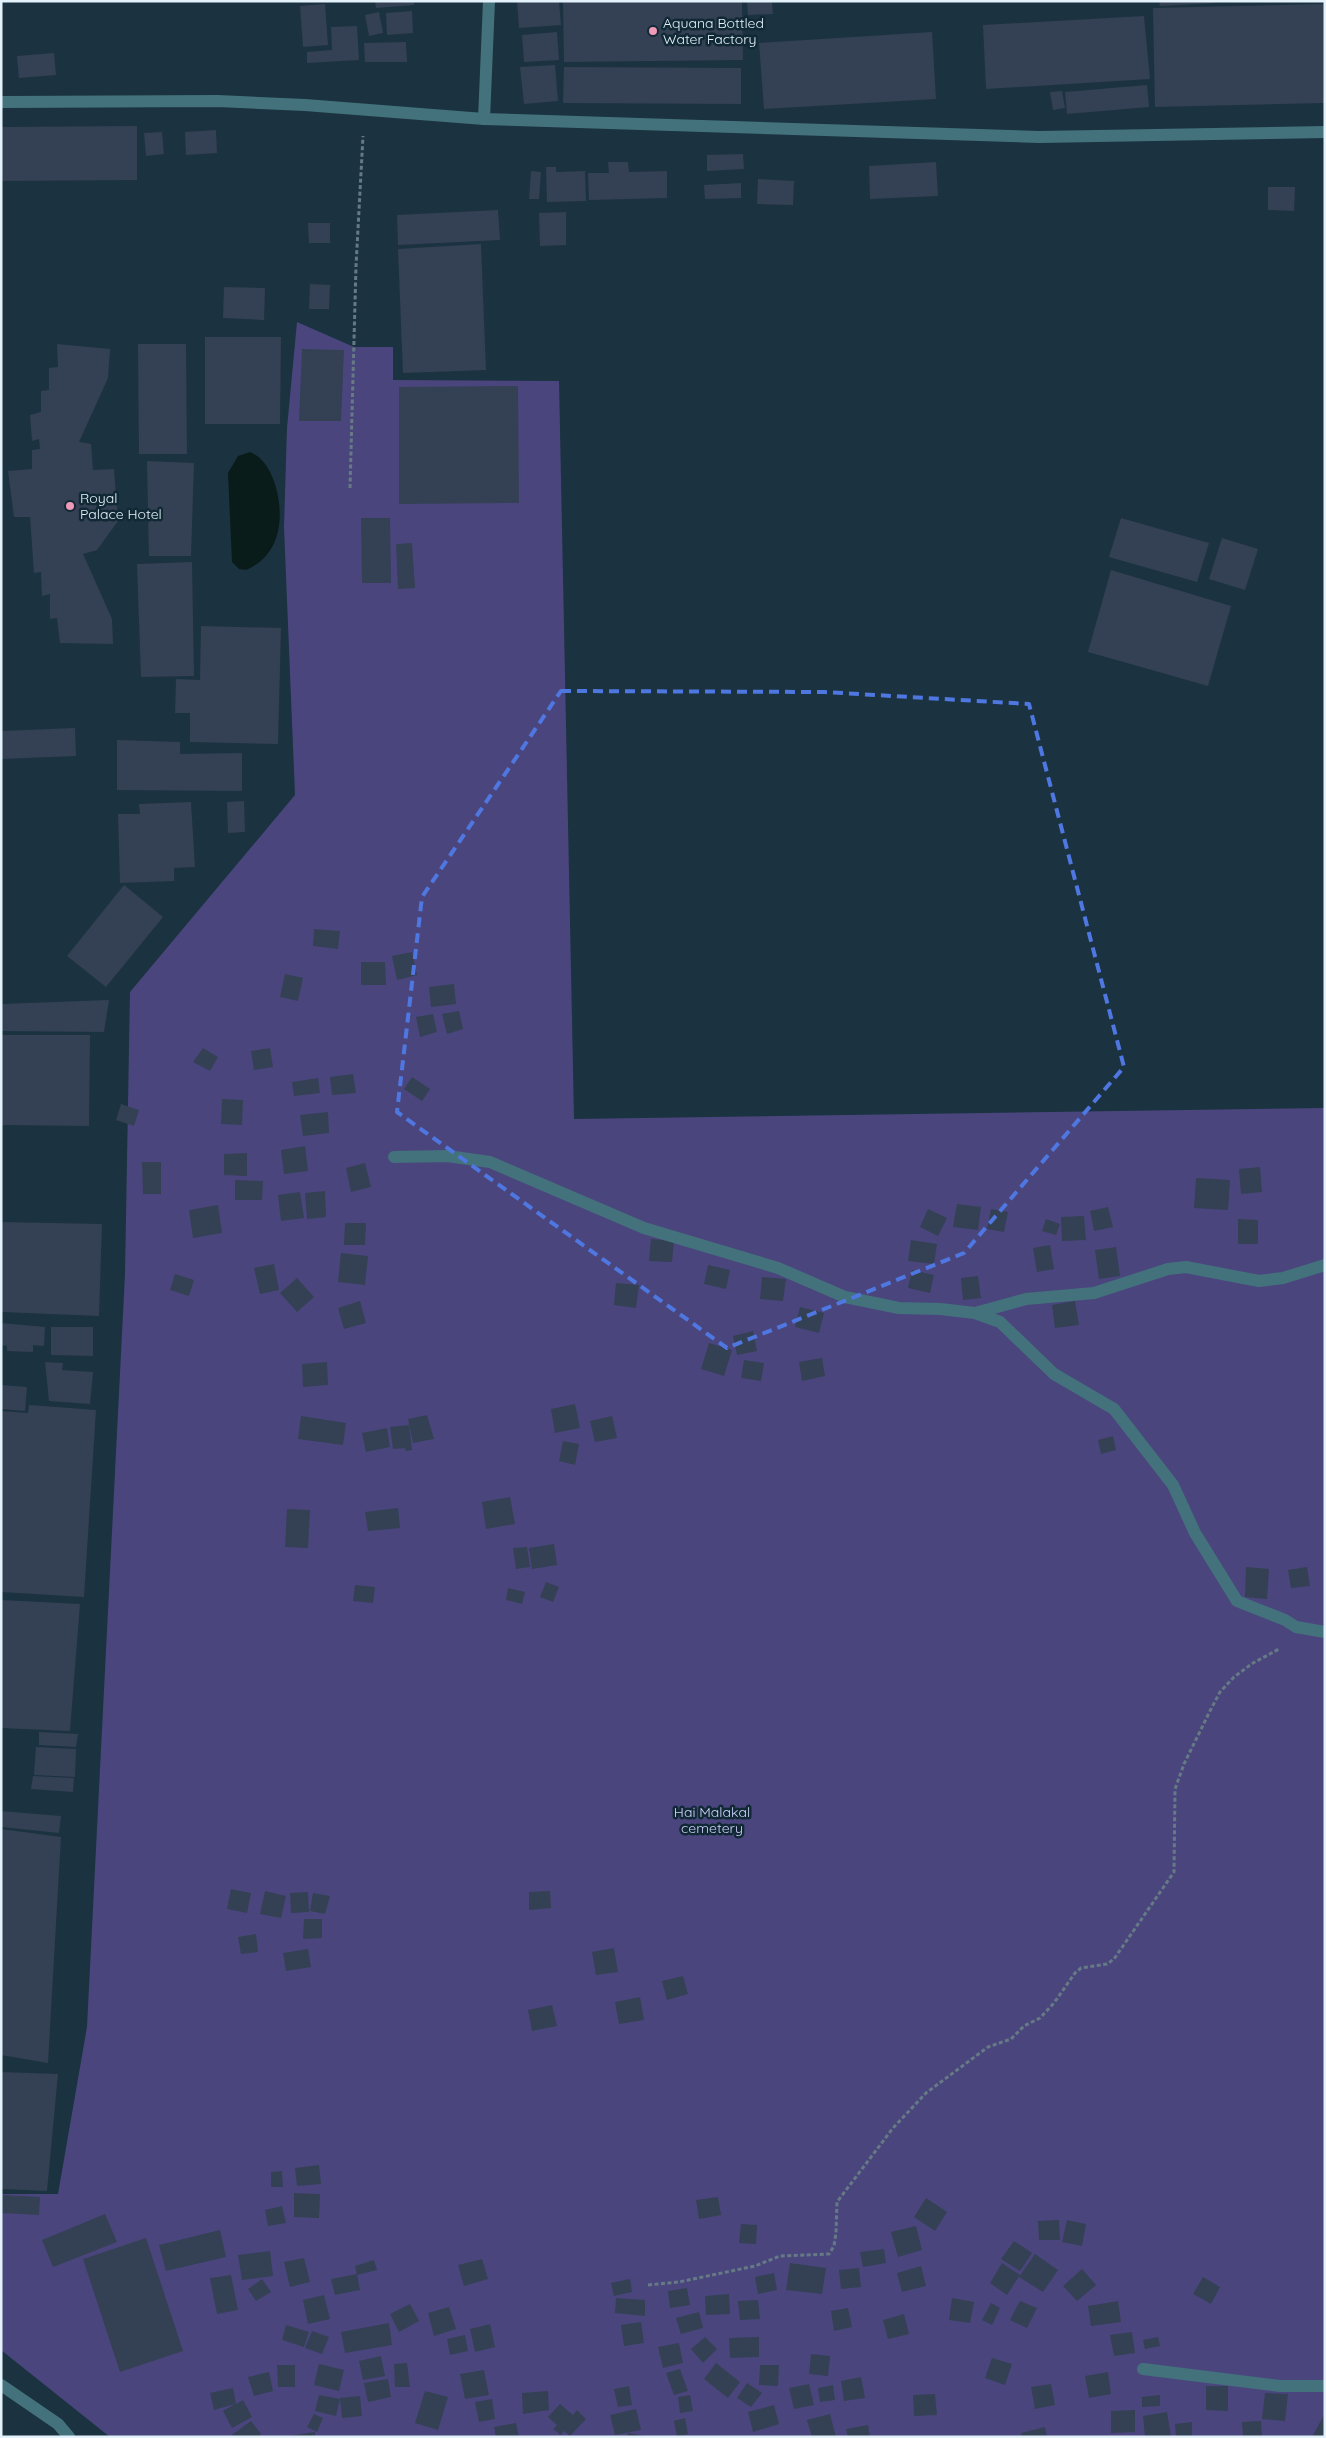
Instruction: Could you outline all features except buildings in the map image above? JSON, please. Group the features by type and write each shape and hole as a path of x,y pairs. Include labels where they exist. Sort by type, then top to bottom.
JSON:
{"street":[{"path":"484,119 489,1"},
{"path":"1,102 218,101 305,105 484,119 1039,137 1325,132"},
{"path":"394,1157 447,1156 490,1162 644,1228 778,1268 845,1297 899,1308 940,1309 975,1313 1000,1322 1054,1374 1114,1408 1173,1485 1195,1533 1237,1601 1285,1620 1296,1627 1325,1632"},
{"path":"975,1313 1026,1299 1094,1293 1168,1269 1186,1267 1259,1282 1283,1278 1325,1266"},
{"path":"1143,2369 1280,2386 1325,2386"},
{"path":"1,2385 58,2424 69,2437"}],"path":[{"path":"350,488 356,266 364,110"},
{"path":"648,2285 679,2282 755,2266 780,2256 829,2254 834,2246 836,2234 837,2202 893,2128 926,2093 988,2047 1010,2039 1024,2026 1040,2018 1081,1968 1107,1964 1114,1959 1174,1872 1173,1847 1176,1783 1220,1692 1234,1677 1253,1663 1280,1648 1296,1627"}],"highlighted area":[{"path":"561,691 824,692 1029,704 1124,1067 964,1253 727,1348 397,1112 422,897"}],"green space":[{"name":"Hai Malakal cemetery","path":"297,322 354,347 393,347 393,380 559,381 574,1119 1325,1108 1325,2437 110,2437 1,2350 1,2194 58,2194 87,2027 125,1274 130,992 295,795 284,527 287,428"}],"shaded area":[{"path":"250,452 263,461 269,469 275,484 280,509 277,534 273,545 267,555 246,570 239,569 232,562 228,473 238,456"}],"place":[{"name":"Aquana Bottled Water Factory","path":"653,31"},
{"name":"Royal Palace Hotel","path":"70,506"}]}
